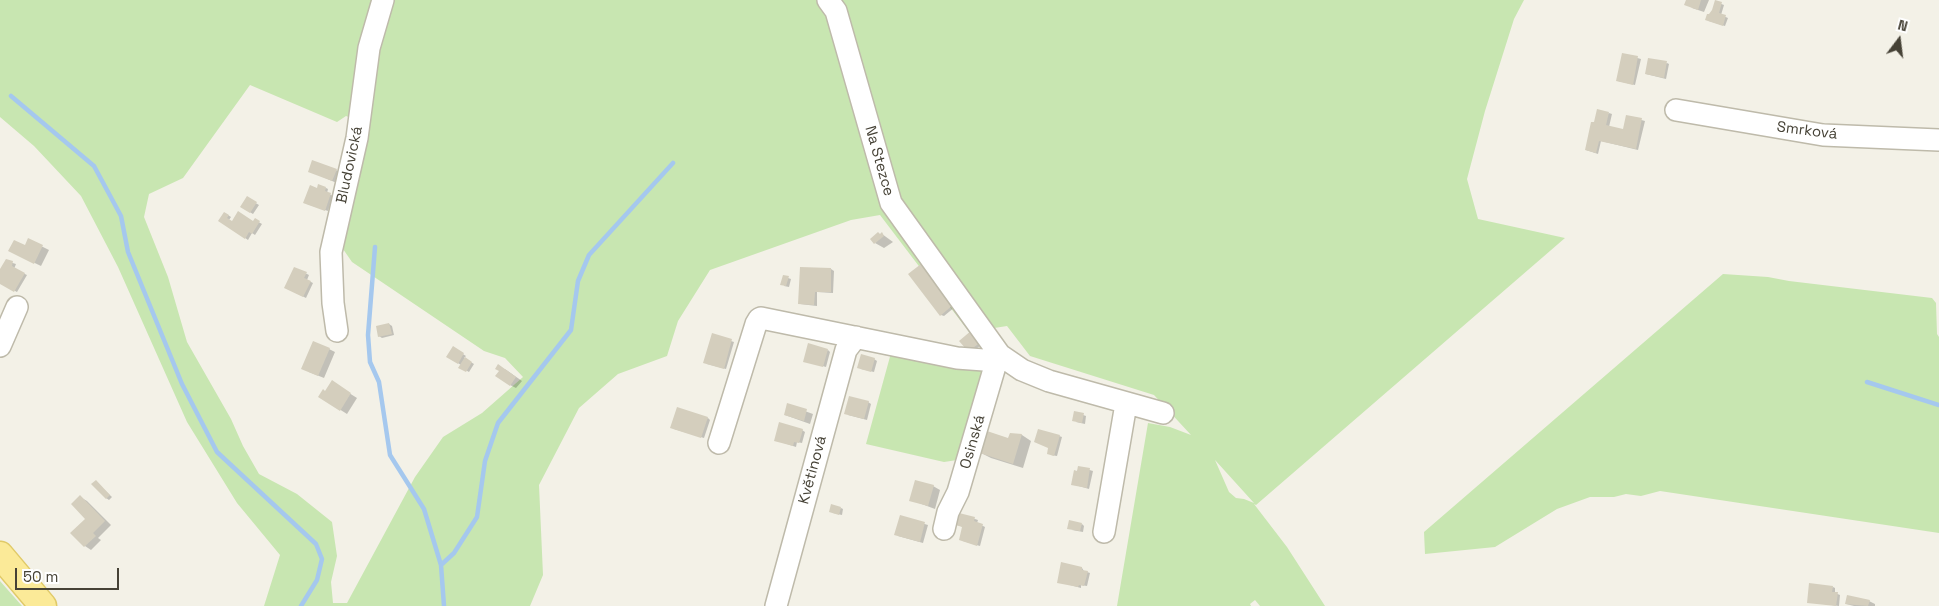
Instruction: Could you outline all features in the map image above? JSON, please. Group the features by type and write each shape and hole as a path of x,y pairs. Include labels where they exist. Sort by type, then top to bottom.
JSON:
{"main road":[{"path":"0,555 43,606"}],"street":[{"name":"Bludovická","path":"337,331 332,295 331,252 357,138 369,48 383,0"},
{"name":"Na Stezce","path":"828,0 836,11 891,203 1000,355 1022,370 1049,381 1163,413"},
{"name":"Smrková","path":"1676,110 1823,134 1939,140"},
{"path":"0,346 17,307"},
{"path":"719,443 759,319 762,318 973,360 984,360 1000,355"},
{"name":"Květinová","path":"776,606 846,350 856,337"},
{"name":"Osinská","path":"944,529 948,512 958,492 995,366 1000,355"},
{"path":"1104,532 1126,404"}],"green space":[{"path":"0,0 1524,0 1514,19 1485,111 1467,179 1478,219 1565,238 1256,505 1254,504 1287,547 1325,606 1260,606 1255,600 1250,604 1251,606 1117,606 1148,423 1170,427 1191,435 1154,395 1030,356 1007,326 969,332 880,215 851,220 710,270 678,321 667,356 618,374 579,408 539,485 543,575 530,606 264,606 280,555 237,503 187,422 118,267 81,196 34,146 0,117","holes":["250,85 337,122 346,116 369,125 343,249 352,262 484,351 505,358 523,377 482,413 443,437 415,477 347,603 333,603 331,582 337,556 332,522 297,494 259,474 243,446 231,419 187,342 168,277 144,217 149,194 183,178","1215,460 1254,503 1236,498 1229,492"]},
{"path":"1723,274 1768,277 1932,298 1936,303 1937,334 1939,337 1939,533 1660,491 1641,496 1626,494 1614,497 1590,497 1557,509 1495,547 1425,554 1424,532"},
{"path":"891,353 983,368 957,460 944,462 866,444"},
{"path":"0,581 22,606 0,606"}],"building":[{"path":"1686,0 1701,0 1698,10 1684,5"},
{"path":"1715,0 1722,2 1719,13 1726,15 1723,26 1705,20 1707,14 1712,10"},
{"path":"1622,53 1638,56 1633,85 1616,81"},
{"path":"1648,58 1667,61 1664,78 1645,74"},
{"path":"1597,109 1609,112 1606,125 1623,129 1626,115 1642,118 1636,149 1599,141 1596,153 1585,150 1591,122 1594,122"},
{"path":"312,160 337,169 332,181 308,172"},
{"path":"318,184 326,187 325,191 331,193 325,211 303,203 310,185 317,188"},
{"path":"247,196 257,202 250,213 240,207"},
{"path":"238,211 253,221 255,218 260,221 252,234 249,232 245,239 218,221 224,212 229,215 227,218 232,221"},
{"path":"878,232 880,234 882,232 884,236 874,244 870,239"},
{"path":"28,238 43,245 34,264 8,251 14,240 25,245"},
{"path":"6,259 13,261 12,266 25,273 14,292 0,284 0,269"},
{"path":"921,264 953,305 940,316 908,274"},
{"path":"294,267 307,272 304,278 311,281 303,297 284,288"},
{"path":"800,267 831,268 831,292 815,292 814,305 798,304"},
{"path":"783,275 789,276 786,286 780,285"},
{"path":"389,323 392,334 378,337 376,326"},
{"path":"972,330 981,342 970,350 966,349 959,341"},
{"path":"712,333 732,339 724,369 703,363"},
{"path":"313,341 330,348 318,376 301,369"},
{"path":"808,343 828,349 823,367 803,362"},
{"path":"453,346 464,353 458,364 446,357"},
{"path":"861,354 875,358 871,372 857,368"},
{"path":"465,357 472,362 466,372 458,368"},
{"path":"498,364 516,377 510,386 495,376 499,371 495,369"},
{"path":"332,380 351,393 340,411 318,397 323,389 325,391"},
{"path":"849,396 869,401 864,419 844,414"},
{"path":"787,403 807,409 804,421 784,415"},
{"path":"677,407 708,417 701,438 670,428"},
{"path":"1074,411 1084,413 1082,423 1072,421"},
{"path":"779,422 803,429 799,443 794,442 793,446 774,441"},
{"path":"1038,429 1060,435 1054,456 1047,454 1048,448 1034,442"},
{"path":"987,431 1008,438 1010,433 1022,434 1013,464 980,453"},
{"path":"1078,466 1090,468 1087,488 1071,485 1074,470 1077,471"},
{"path":"96,480 110,495 106,499 91,484"},
{"path":"915,480 934,485 928,506 909,501"},
{"path":"80,495 105,521 93,533 96,536 84,547 70,533 85,519 71,504"},
{"path":"831,504 841,507 839,515 829,512"},
{"path":"959,513 975,517 974,521 983,524 977,546 959,540 962,527 956,525"},
{"path":"900,515 925,522 920,542 894,535"},
{"path":"1069,520 1082,523 1080,531 1067,529"},
{"path":"1061,562 1082,567 1082,570 1088,571 1084,586 1079,585 1078,587 1057,583"},
{"path":"1809,583 1833,586 1832,592 1838,592 1836,606 1807,603"},
{"path":"1847,595 1870,600 1868,606 1845,604"}],"waterway":[{"path":"11,96 94,166 121,216 128,252 182,384 217,452 316,544 322,559 317,580 301,606"},
{"path":"441,565 454,553 477,517 485,461 498,423 571,330 578,281 589,255 673,163"},
{"path":"375,247 368,335 370,362 379,382 390,455 424,509 441,565 444,606"},
{"path":"1867,382 1939,405"}]}
